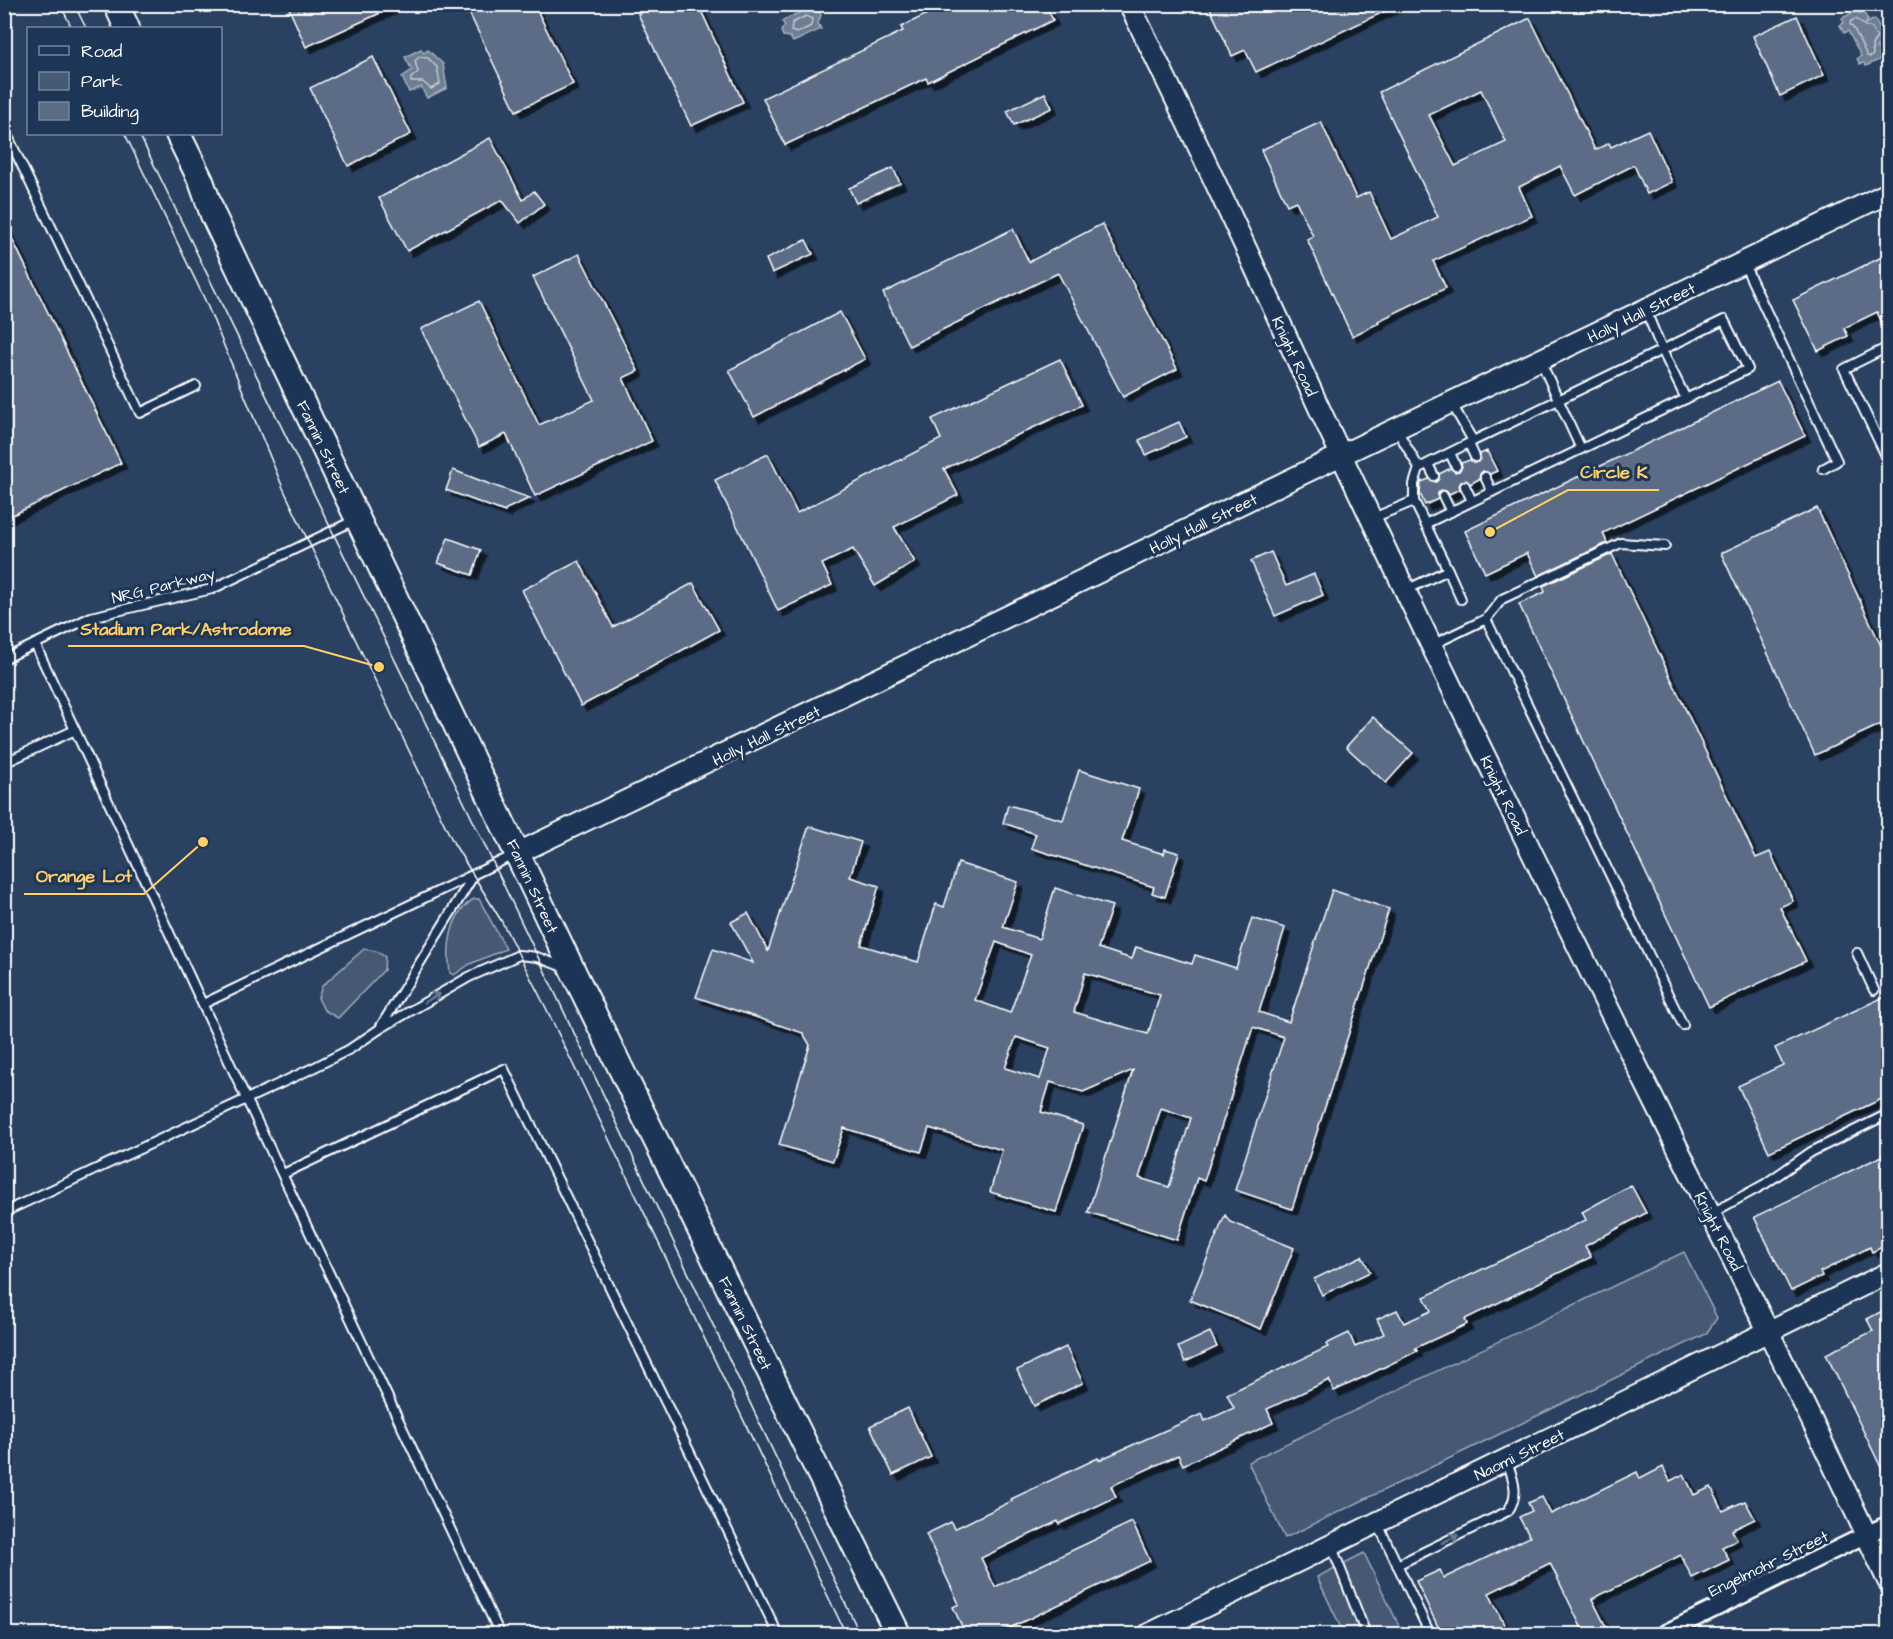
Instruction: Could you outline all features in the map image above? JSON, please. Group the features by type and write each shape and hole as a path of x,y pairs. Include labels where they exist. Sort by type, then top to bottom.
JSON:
{"main road":[{"path":"116,4 127,27"},
{"name":"Fannin Street","path":"178,135 201,181 213,215 573,971 898,1635"}],"street":[{"name":"Knight Road","path":"1129,4 1194,137 1432,645 1653,1101 1769,1331 1888,1581"},
{"name":"Holly Hall Street","path":"518,853 1888,194"},
{"name":"Naomi Street","path":"1149,1635 1888,1273"},
{"name":"Engelmohr Street","path":"1663,1635 1888,1524"}],"lane":[{"path":"4,128 140,413 196,386"},
{"path":"1743,263 1837,461 1823,469"},
{"path":"1645,310 1686,399"},
{"path":"1419,468 1724,320 1748,369 1425,524"},
{"path":"1888,347 1844,369 1888,460"},
{"path":"1540,360 1581,449"},
{"path":"1451,403 1471,443 1475,457"},
{"path":"1397,429 1419,468 1414,484 1414,501 1461,599"},
{"path":"1450,453 1456,466"},
{"path":"1428,464 1434,476"},
{"path":"1485,477 1492,492"},
{"path":"1465,486 1472,501"},
{"path":"1443,496 1451,512"},
{"path":"1372,519 1414,501"},
{"name":"NRG Parkway","path":"4,659 91,617 212,589 358,518"},
{"path":"1432,645 1486,619 1502,599 1621,543 1665,546"},
{"path":"1406,590 1448,570"},
{"path":"1486,619 1683,1025"},
{"path":"35,644 246,1098 500,1635"},
{"path":"4,763 75,730"},
{"path":"203,1004 518,853"},
{"path":"381,1028 472,876"},
{"path":"1857,953 1874,990"},
{"path":"4,1212 350,1049 381,1028 469,977 519,955 537,957 573,971"},
{"path":"283,1174 504,1069 778,1635"},
{"path":"1711,1214 1765,1184 1811,1152 1888,1114"},
{"path":"1397,1565 1508,1511 1514,1502 1515,1486 1506,1460"},
{"path":"1378,1522 1430,1635"},
{"path":"1331,1545 1366,1635"},
{"path":"4,1629 7,1635"}],"green space":[{"path":"474,899 479,899 506,949 470,964 454,975 450,973 449,963 452,932 460,913"},
{"path":"364,949 376,951 385,957 384,970 338,1018 324,1010 318,998 322,986"},
{"path":"1684,1252 1717,1318 1706,1334 1285,1538 1248,1462"},
{"path":"1364,1553 1403,1634 1344,1634 1317,1577"}],"water":[{"path":"811,7 813,12 819,12 821,15 818,23 821,29 793,42 790,37 783,36 781,31 785,26 782,21"},
{"path":"1858,10 1861,15 1864,13 1868,20 1865,24 1875,19 1886,42 1876,47 1882,53 1879,55 1881,59 1866,66 1864,63 1860,64 1857,59 1861,56 1848,31 1844,33 1840,25 1844,23 1842,18"},
{"path":"421,49 424,53 428,50 443,64 447,88 427,98 421,87 409,92 402,77 412,70 405,57"}],"building":[{"path":"287,4 400,4 306,47"},
{"path":"465,4 534,4 573,84 516,111"},
{"path":"657,4 698,4 743,102 691,126 638,14"},
{"path":"947,4 1045,4 1053,20 928,82 926,78 785,145 763,98 903,31 901,27"},
{"path":"1208,4 1400,4 1256,72 1245,50 1232,56"},
{"path":"1797,16 1824,75 1780,96 1753,36"},
{"path":"1530,18 1595,150 1609,143 1611,147 1648,130 1672,182 1647,194 1634,165 1575,195 1560,166 1519,187 1532,216 1433,261 1446,288 1352,336 1307,239 1313,236 1296,201 1287,205 1261,150 1321,122 1356,198 1369,192 1391,239 1438,217 1379,92","holes":["1481,90 1506,142 1455,166 1429,115"]},
{"path":"373,57 411,134 348,166 310,88"},
{"path":"1045,93 1052,108 1014,125 1007,111"},
{"path":"490,138 523,200 534,191 544,204 520,223 502,200 407,251 379,198"},
{"path":"893,168 900,183 856,203 849,188"},
{"path":"4,222 121,463 4,519"},
{"path":"1102,224 1177,369 1123,397 1058,273 909,346 883,293 1013,229 1029,262"},
{"path":"806,240 813,254 772,273 766,259"},
{"path":"579,254 638,371 623,378 652,441 535,496 506,434 479,447 421,329 479,301 539,425 594,400 533,277"},
{"path":"1888,254 1888,336 1877,312 1844,328 1848,336 1818,351 1793,300"},
{"path":"840,312 865,359 754,417 729,370"},
{"path":"1060,359 1082,405 944,469 958,495 894,527 915,562 875,586 853,549 822,564 832,585 778,611 715,480 768,454 797,513 941,439 932,419"},
{"path":"1778,381 1805,436 1603,533 1607,543 1538,576 1527,553 1485,573 1465,531"},
{"path":"1179,422 1186,437 1146,455 1139,440"},
{"path":"1487,451 1497,471 1490,474 1483,471 1479,479 1470,484 1466,480 1462,481 1459,485 1460,489 1449,494 1441,490 1438,493 1438,499 1425,505 1420,493 1421,482 1429,479 1436,482 1439,474 1451,468 1455,472 1459,471 1462,467 1461,463 1470,460 1474,463 1478,462 1480,454"},
{"path":"453,470 530,498 506,509 505,512 446,490"},
{"path":"1817,508 1888,661 1888,721 1815,755 1721,553"},
{"path":"448,538 481,550 472,575 438,563"},
{"path":"1271,552 1286,586 1314,574 1323,595 1275,616 1251,561"},
{"path":"1612,554 1756,858 1770,852 1793,901 1780,907 1806,961 1709,1007 1519,604 1545,592 1543,586"},
{"path":"579,561 613,627 693,583 719,630 581,706 522,590"},
{"path":"1373,717 1413,753 1386,783 1346,747"},
{"path":"1079,770 1139,789 1122,841 1164,854 1165,849 1179,853 1165,897 1152,893 1154,887 1031,848 1036,834 1003,823 1008,805 1063,820"},
{"path":"809,826 861,842 850,877 879,886 861,945 918,962 936,904 944,907 958,863 1018,882 1003,927 1039,939 1055,888 1112,906 1098,948 1132,959 1136,947 1192,964 1195,955 1236,968 1252,918 1285,928 1259,1012 1289,1022 1332,890 1389,909 1292,1209 1235,1190 1284,1037 1253,1027 1204,1181 1197,1178 1177,1240 1088,1212 1133,1070 1083,1092 1050,1082 1041,1112 1083,1125 1056,1212 990,1192 1002,1150 929,1128 921,1152 844,1128 833,1161 779,1145 810,1045 803,1033 696,997 713,949 753,963 731,922 748,913 768,951","holes":["996,942 1031,955 1010,1013 975,1000","1085,973 1160,995 1148,1034 1074,1012","1016,1037 1050,1048 1040,1079 1005,1068","1161,1108 1191,1118 1169,1187 1139,1178"]},
{"path":"1888,995 1888,1096 1769,1152 1738,1086 1783,1065 1775,1048"},
{"path":"1888,1153 1888,1244 1872,1252 1870,1247 1820,1272 1822,1276 1791,1291 1754,1217"},
{"path":"1631,1185 1646,1213 1585,1246 1591,1257 1465,1319 1467,1324 1415,1348 1417,1351 1334,1391 1329,1380 1267,1409 1273,1423 1183,1465 1178,1455 1111,1486 1116,1497 1059,1524 1058,1521 981,1558 995,1587 1132,1522 1150,1561 995,1635 966,1635 953,1607 959,1604 926,1534 951,1522 954,1529 1098,1458 1099,1460 1202,1414 1205,1421 1234,1408 1227,1394 1328,1347 1326,1344 1349,1333 1355,1347 1384,1334 1377,1319 1397,1310 1404,1323 1431,1311 1424,1297 1586,1220 1582,1212"},
{"path":"1225,1215 1230,1222 1294,1248 1261,1329 1190,1300"},
{"path":"1362,1256 1370,1272 1322,1295 1314,1279"},
{"path":"1888,1308 1888,1482 1826,1354 1873,1331 1867,1319"},
{"path":"1210,1332 1217,1347 1185,1362 1178,1347"},
{"path":"1066,1347 1083,1383 1034,1406 1017,1370"},
{"path":"908,1408 931,1457 893,1475 870,1426"},
{"path":"1663,1467 1670,1481 1684,1474 1694,1495 1711,1487 1723,1511 1745,1501 1755,1519 1732,1530 1737,1540 1722,1547 1729,1560 1692,1578 1681,1555 1592,1599 1610,1635 1585,1635 1550,1563 1489,1593 1509,1635 1442,1635 1416,1581 1440,1570 1444,1578 1530,1537 1519,1517 1532,1511 1528,1503 1542,1497 1551,1514 1637,1472 1640,1479"}],"tram line":[{"path":"60,4 72,27"},
{"path":"74,4 86,27"},
{"path":"125,135 205,300 283,488 321,568 453,842 502,922 547,1010 846,1634"},
{"path":"139,135 478,831 860,1634"}],"place":[{"name":"Circle K","path":"1490,532"},
{"name":"Stadium Park/Astrodome","path":"379,667"},
{"name":"Orange Lot","path":"203,842"}]}
